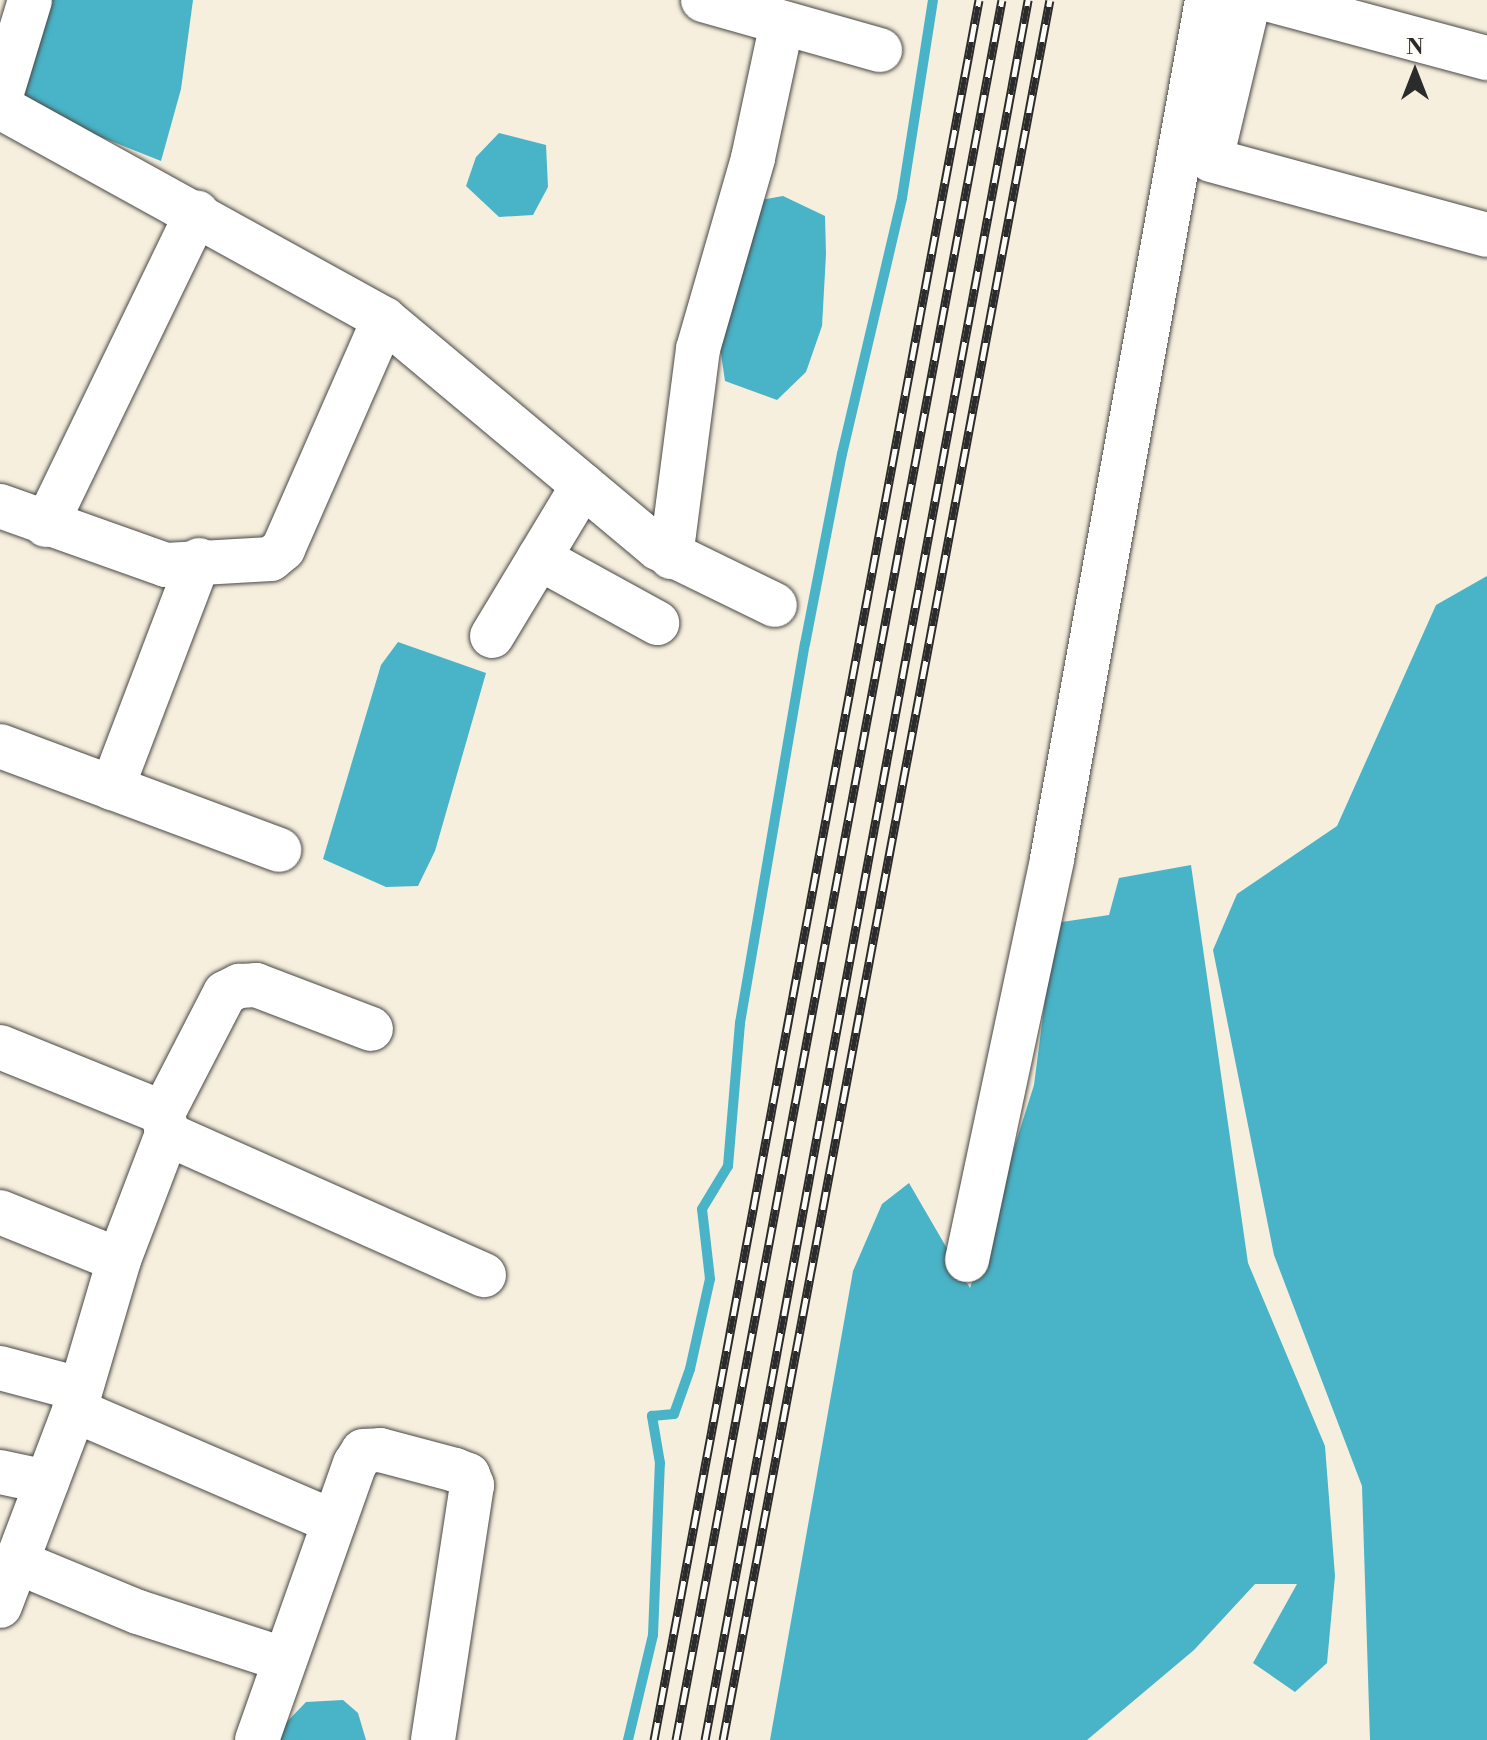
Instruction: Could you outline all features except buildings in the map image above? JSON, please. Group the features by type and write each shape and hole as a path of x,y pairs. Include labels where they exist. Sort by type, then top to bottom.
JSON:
{"street":[{"path":"0,99 30,0"},
{"path":"703,0 880,50"},
{"path":"967,1260 1052,859 1194,157 1207,0"},
{"path":"1194,157 1249,0"},
{"path":"1270,0 1487,58"},
{"path":"671,557 698,349 753,158 782,23"},
{"path":"0,107 197,213 384,319 671,557 775,605"},
{"path":"1194,157 1487,235"},
{"path":"46,525 197,213"},
{"path":"2,514 46,525 166,565 199,560 271,559 283,549 384,319"},
{"path":"492,636 583,485"},
{"path":"539,558 657,623"},
{"path":"112,788 199,560"},
{"path":"0,746 279,850"},
{"path":"0,1606 76,1400 165,1123 225,993 239,986 256,985 371,1029"},
{"path":"0,1047 484,1275"},
{"path":"0,1212 119,1260"},
{"path":"0,1368 76,1400 332,1521"},
{"path":"257,1740 332,1521 363,1451 380,1450 455,1470 468,1475 472,1485 433,1740"},
{"path":"0,1472 47,1482"},
{"path":"17,1562 138,1612 283,1659"}],"water":[{"path":"46,0 193,0 181,89 161,161 48,116 18,91"},
{"path":"499,133 546,145 548,187 533,215 499,217 466,186 476,157"},
{"path":"783,196 825,216 826,254 822,326 806,372 777,400 725,381 717,326 755,201"},
{"path":"1487,576 1487,1740 1370,1740 1362,1486 1274,1255 1213,950 1237,894 1337,826 1436,605"},
{"path":"398,642 486,673 435,851 418,886 386,887 323,859 381,665"},
{"path":"1191,865 1248,1263 1325,1446 1335,1576 1327,1663 1295,1692 1253,1663 1297,1584 1255,1584 1194,1650 1087,1740 770,1740 853,1271 882,1204 909,1183 970,1288 1034,1085 1055,923 1109,915 1119,878"},
{"path":"343,1700 358,1713 366,1740 278,1740 282,1727 306,1702"}],"waterway":[{"path":"628,1740 653,1635 660,1463 652,1416 674,1414 690,1369 710,1279 702,1209 728,1166 740,1023 805,644 842,454 902,198 933,0"}],"railway":[{"path":"654,1740 979,0"},
{"path":"676,1740 1002,0"},
{"path":"705,1740 1028,0"},
{"path":"723,1740 1050,0"}]}
